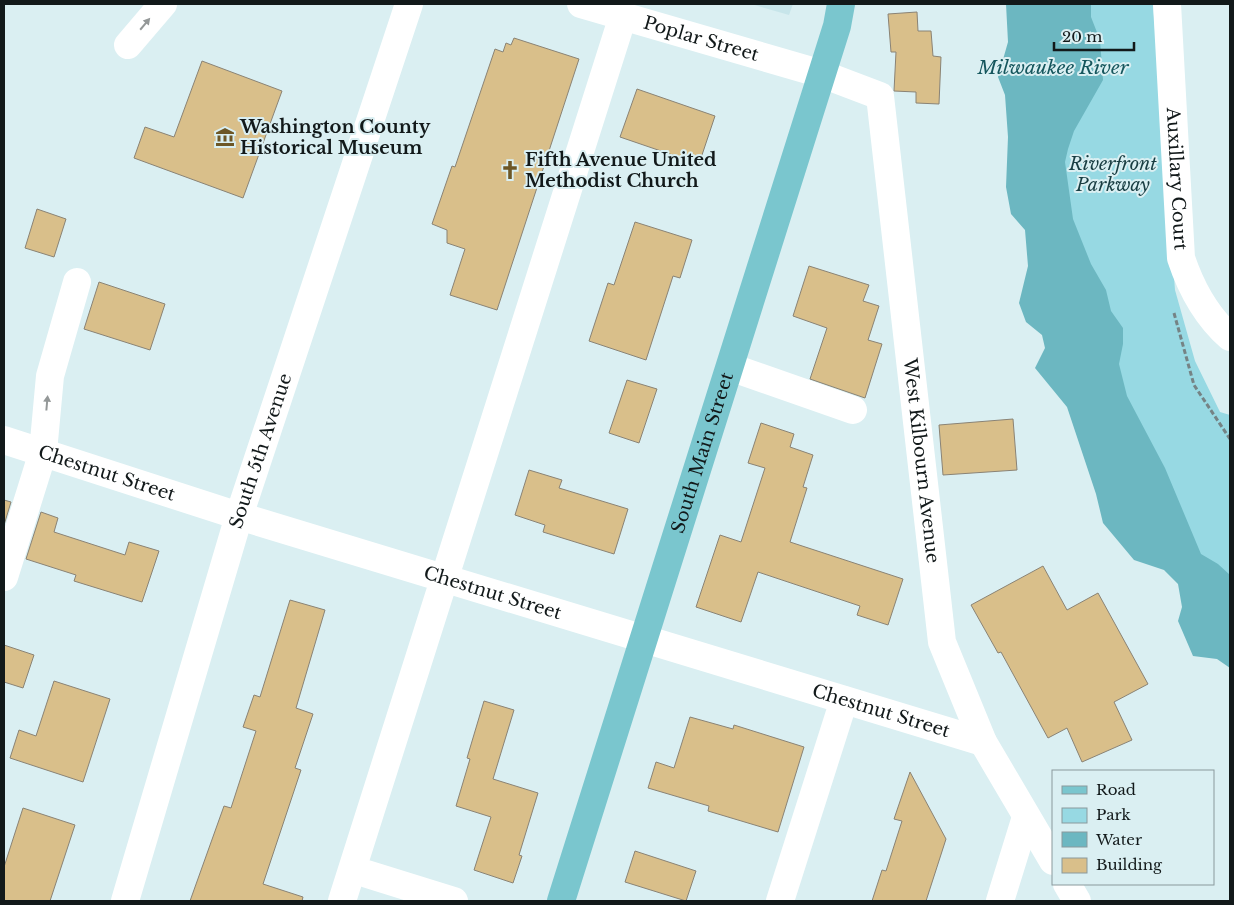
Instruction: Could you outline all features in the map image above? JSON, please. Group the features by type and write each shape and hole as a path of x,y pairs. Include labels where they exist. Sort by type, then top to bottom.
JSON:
{"main road":[{"name":"South Main Street","path":"561,901 837,26 841,4"}],"street":[{"path":"128,45 163,4"},
{"name":"South 5th Avenue","path":"125,901 239,516 409,4"},
{"name":"Poplar Street","path":"581,4 822,74"},
{"name":"Auxillary Court","path":"1167,4 1180,258 1189,284 1216,325 1230,337"},
{"path":"342,901 623,16"},
{"name":"West Kilbourn Avenue","path":"822,74 880,96 942,642 983,742 1052,859"},
{"path":"4,577 43,452 50,376 77,282"},
{"path":"730,368 853,410"},
{"name":"Chestnut Street","path":"4,440 239,516 983,742"},
{"path":"780,901 844,700"},
{"path":"1000,901 1026,817"},
{"path":"367,874 454,901"},
{"path":"1068,885 1077,901"}],"shaded area":[{"path":"751,4 793,4 789,15"}],"green space":[{"name":"Riverfront Parkway","path":"1087,4 1153,4 1175,290 1195,361 1220,412 1230,415 1230,584 1192,550 1138,435 1071,243 1058,167"}],"water":[{"name":"Milwaukee River","path":"1006,4 1091,4 1091,17 1100,40 1103,80 1074,131 1065,162 1073,219 1091,264 1106,290 1111,311 1123,328 1123,344 1119,364 1127,396 1165,468 1201,554 1218,564 1230,575 1230,668 1217,659 1193,656 1178,621 1182,607 1178,584 1164,570 1134,560 1103,523 1096,494 1067,407 1035,368 1045,348 1042,335 1026,322 1019,303 1028,266 1025,230 1011,214 1006,187 1008,137 1005,95 998,77 1008,42"}],"building":[{"path":"917,12 918,31 931,31 933,56 941,57 939,104 916,103 916,92 894,91 896,52 891,52 888,14"},
{"name":"Fifth Avenue United Methodist Church","path":"514,38 579,59 497,310 450,295 465,249 447,243 447,230 432,224 452,166 455,167 495,49 503,52 506,43 511,45"},
{"path":"202,61 282,91 243,198 134,158 145,127 174,137"},
{"path":"637,89 715,116 699,164 620,137"},
{"path":"37,209 66,219 54,257 25,248"},
{"path":"635,222 692,240 680,278 673,276 646,360 589,341 608,283 614,285"},
{"path":"809,266 869,285 863,301 879,306 868,340 882,344 865,398 810,379 827,328 793,316"},
{"path":"99,282 165,304 150,350 84,329"},
{"path":"627,380 657,389 639,443 609,433"},
{"path":"1013,419 1017,470 943,475 939,425"},
{"path":"761,423 794,434 790,447 813,455 803,487 807,488 790,542 903,579 888,625 857,615 860,606 758,572 741,622 696,607 720,535 741,542 765,468 748,463"},
{"path":"529,470 562,480 559,488 628,509 614,554 543,532 545,525 515,515"},
{"path":"4,500 11,502 4,525"},
{"path":"41,512 58,518 54,532 125,555 129,542 159,551 142,602 74,581 76,575 26,559"},
{"path":"1043,566 1067,610 1098,593 1148,684 1114,702 1132,740 1082,762 1067,728 1048,738 1001,652 998,653 971,605"},
{"path":"290,600 325,610 296,708 313,714 295,768 301,770 263,884 303,897 302,901 190,901 224,806 231,808 256,731 243,727 254,695 260,697"},
{"path":"4,645 34,655 23,688 4,682"},
{"path":"54,681 110,699 83,782 10,758 19,730 36,736"},
{"path":"484,701 514,710 493,779 538,793 519,855 522,856 513,883 474,870 491,817 456,806 470,759 467,758"},
{"path":"690,717 733,729 734,725 804,747 778,832 708,811 709,806 648,788 656,762 674,768"},
{"path":"910,772 946,839 926,901 872,901 882,870 886,871 902,821 894,819"},
{"path":"23,808 75,825 50,901 4,901 4,867"},
{"path":"635,851 696,871 686,901 625,882"}],"place":[{"name":"Washington County Historical Museum","path":"225,137"},
{"name":"Fifth Avenue United Methodist Church","path":"510,170"}]}
